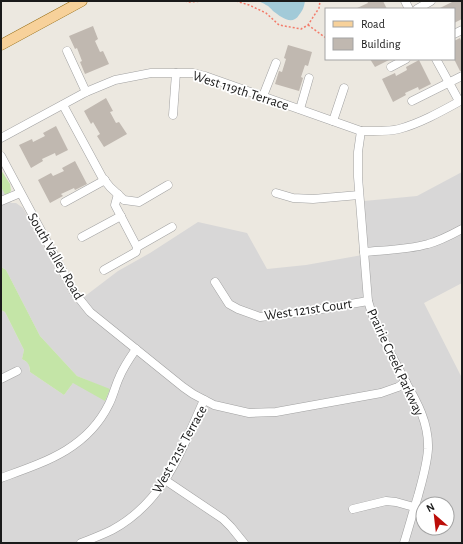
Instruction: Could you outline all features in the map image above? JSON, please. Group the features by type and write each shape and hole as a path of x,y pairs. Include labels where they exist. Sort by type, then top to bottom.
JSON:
{"main road":[{"path":"1,45 82,1"}],"street":[{"path":"419,8 431,1"},
{"path":"67,51 86,92"},
{"path":"391,67 404,60"},
{"path":"437,60 460,101"},
{"path":"262,96 276,64"},
{"name":"West 119th Terrace","path":"1,138 86,92 115,80 151,72 193,73 361,131 387,131 398,129 417,122 460,101"},
{"path":"173,115 176,73"},
{"path":"412,101 462,76"},
{"path":"300,109 309,78"},
{"path":"333,121 344,88"},
{"path":"63,105 102,177 121,197 139,202 168,185"},
{"name":"Prairie Creek Parkway","path":"361,131 358,166 359,195 368,301 375,323 422,413 428,439 426,464 404,543"},
{"name":"South Valley Road","path":"1,156 68,282 82,303 90,312 183,387 204,400"},
{"path":"65,202 105,180"},
{"path":"1,201 20,193"},
{"path":"276,193 294,198 313,199 359,195"},
{"path":"121,197 115,205 137,247"},
{"path":"82,237 121,216"},
{"path":"104,270 136,252 137,247 172,227"},
{"path":"364,252 412,248 447,237 462,229"},
{"name":"West 121st Court","path":"215,282 229,304 260,317 310,311 368,301"},
{"path":"1,478 59,455 82,439 103,414 109,404 123,369 136,349"},
{"path":"1,379 17,371"},
{"name":"West 121st Terrace","path":"81,543 113,529 135,515 150,500 165,480 204,400 214,405 249,413 276,412 392,390 406,382"},
{"path":"165,480 223,519 244,543"},
{"path":"352,509 386,501 414,507"}],"path":[{"path":"185,1 204,1"},
{"path":"236,1 266,13 279,25 301,29 308,25 319,8 320,1"},
{"path":"308,25 325,37"}],"shaded area":[{"path":"462,172 462,283 424,303 462,378 462,543 1,543 1,310 5,312 24,350 22,359 29,365 30,372 64,395 73,383 110,390 77,376 40,336 6,270 1,267 1,187 11,203 16,203 23,208 69,293 76,303 118,271 150,253 198,222 247,233 267,269 306,265 368,254 364,201 417,196"}],"green space":[{"path":"1,170 10,184 11,191 6,196 1,187"},
{"path":"1,267 6,270 40,336 77,376 110,389 105,401 73,383 64,395 30,372 30,367 26,361 22,359 24,350 5,312 1,310"}],"water":[{"path":"258,1 305,1 299,15 293,20 290,20 283,18 268,6"}],"building":[{"path":"367,1 383,1 386,8 357,8 368,3"},
{"path":"454,1 462,1 462,19 455,22 455,8 440,8"},
{"path":"93,26 98,39 95,41 100,52 103,51 109,64 85,74 80,62 82,61 77,48 75,49 69,36"},
{"path":"460,38 462,43 462,71 460,71 454,60 455,40"},
{"path":"288,45 312,52 308,66 305,65 301,77 303,78 299,91 275,84 279,71 282,72"},
{"path":"371,60 389,60 375,67"},
{"path":"419,60 431,84 419,90 418,87 405,93 406,95 393,102 382,79 395,73 396,76 407,70 406,67"},
{"path":"106,98 113,111 110,112 116,123 119,122 127,134 104,147 97,136 100,134 93,122 91,124 84,111"},
{"path":"56,126 68,150 56,156 55,153 42,159 43,161 31,168 19,145 32,139 33,142 45,136 43,133"},
{"path":"75,161 87,184 75,190 74,188 61,194 63,196 50,203 38,180 51,173 53,176 64,171 62,168"}]}
